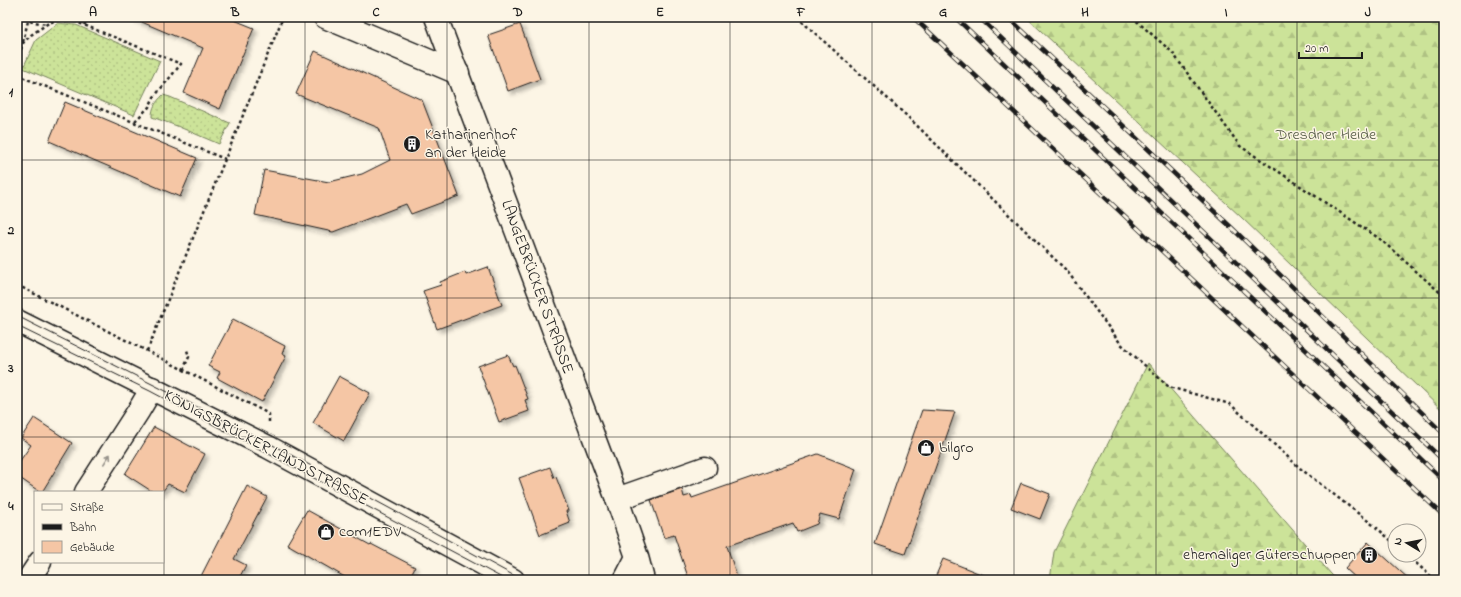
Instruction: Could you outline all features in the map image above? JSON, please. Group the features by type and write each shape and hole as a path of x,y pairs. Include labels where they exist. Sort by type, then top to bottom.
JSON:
{"main road":[{"path":"325,17 458,73"},
{"name":"LANGEBRÜCKER STRASSE","path":"436,17 617,499 637,556 643,580"},
{"name":"KÖNIGSBRÜCKER LANDSTRASSE","path":"17,321 268,447 513,580"},
{"path":"87,491 152,388"},
{"path":"617,499 705,468"},
{"path":"625,580 637,556"},
{"path":"28,580 39,563"}],"path":[{"path":"84,26 88,17"},
{"path":"147,351 283,17"},
{"path":"797,17 907,116 1067,271 1121,344 1169,387 1230,404 1301,469 1387,536"},
{"path":"1132,17 1172,52 1240,146 1380,239 1444,296"},
{"path":"17,61 23,43 28,19 47,24"},
{"path":"23,43 32,34 47,24 56,20 69,19 182,64 154,97 149,107 134,122"},
{"path":"17,75 225,159"},
{"path":"17,285 268,414 268,447"},
{"path":"183,370 189,357 187,350"},
{"path":"1417,563 1435,580"}],"green space":[{"name":"Dresdner Heide","path":"1026,17 1444,17 1444,412 1241,217"},
{"path":"58,23 76,25 160,61 134,115 23,68 36,40"},
{"path":"163,95 230,123 219,144 152,117 155,105"},
{"path":"1148,363 1337,580 1050,580 1054,552"}],"building":[{"path":"130,17 227,17 254,28 220,109 184,93 203,48"},
{"path":"520,24 540,79 508,91 488,35"},
{"name":"Katharinenhof an der Heide","path":"315,51 422,100 459,196 411,214 406,204 333,232 255,215 264,170 329,182 362,174 390,160 379,128 296,94"},
{"path":"65,102 197,158 180,197 49,141"},
{"path":"488,267 502,305 437,329 423,291 441,285 440,282 465,272 466,275"},
{"path":"233,319 285,346 282,354 286,356 262,402 217,378 220,372 208,366"},
{"path":"508,355 513,366 515,365 528,399 525,400 529,411 499,422 478,366"},
{"path":"339,376 370,393 344,441 313,423"},
{"path":"922,410 955,412 905,554 875,544"},
{"path":"34,418 72,443 43,491 39,491 17,476 17,465 31,445 21,438"},
{"path":"154,427 205,454 185,492 168,484 163,491 151,491 125,474"},
{"path":"818,454 856,469 839,519 820,514 817,524 797,532 793,523 727,546 738,580 689,580 674,535 664,538 651,500 682,489 684,497 691,495 692,498"},
{"path":"550,467 554,478 556,477 569,511 566,511 570,523 540,535 519,478"},
{"path":"1021,483 1050,494 1040,519 1011,508"},
{"path":"247,486 267,497 234,559 246,565 238,580 199,580"},
{"path":"307,510 370,545 371,544 415,567 408,580 350,580 287,544"},
{"name":"ehemaliger Güterschuppen","path":"1368,542 1387,559 1387,563 1391,563 1410,580 1358,580 1345,568"},
{"path":"943,559 993,579 993,580 934,580"}],"tram line":[{"path":"17,316 269,443 522,580"},
{"path":"17,326 150,391 506,580"}],"railway":[{"path":"913,17 1444,516"},
{"path":"955,17 1444,481"},
{"path":"979,17 1444,461"},
{"path":"1008,17 1233,229 1444,434"}],"place":[{"name":"Katharinenhof an der Heide","path":"412,144"},
{"name":"bilgro","path":"926,448"},
{"name":"com1EDV","path":"326,532"},
{"name":"ehemaliger Güterschuppen","path":"1369,555"}]}
